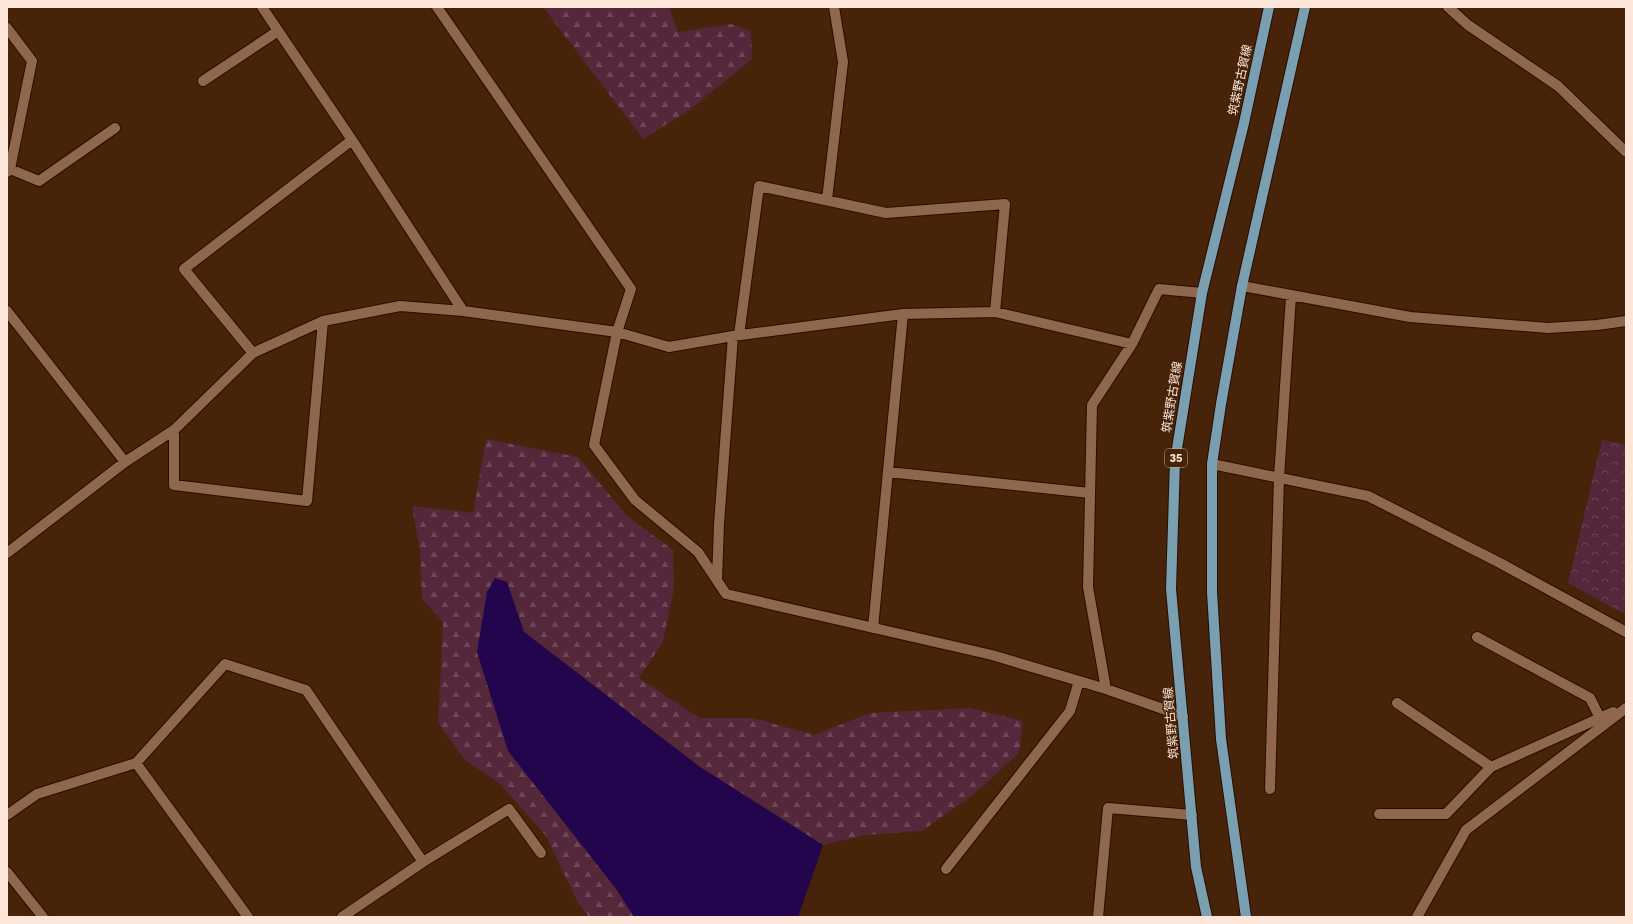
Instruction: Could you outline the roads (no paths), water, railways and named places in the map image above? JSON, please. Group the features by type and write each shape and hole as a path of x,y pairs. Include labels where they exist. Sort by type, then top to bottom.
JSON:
{"main road":[{"name":"筑紫野古賀線","path":"1207,917 1196,867 1171,589 1175,461 1202,293 1244,124 1269,7"},
{"path":"1246,917 1221,739 1212,592 1212,464 1242,286 1305,7"}],"street":[{"path":"262,7 352,140 463,311"},
{"path":"437,7 630,289 617,332 594,445 635,500 698,552 726,594 992,655 1106,689 1183,716"},
{"path":"827,200 843,62 834,7"},
{"path":"1448,7 1468,25 1558,86 1626,152"},
{"path":"7,28 32,61 8,170 39,181 115,128"},
{"path":"203,81 278,31"},
{"path":"253,353 184,269 352,140"},
{"path":"717,580 719,524 736,336 759,186 886,213 1005,204 995,312"},
{"path":"1242,286 1290,296 1410,316 1548,328 1597,325 1626,321"},
{"path":"1106,689 1088,587 1092,405 1132,344 1159,289 1202,293"},
{"path":"1270,789 1279,478 1290,296"},
{"path":"7,553 125,462 174,430 253,353 323,321 400,306 463,311 617,332 669,347 736,336 903,314 995,312 1132,344"},
{"path":"7,311 125,462"},
{"path":"873,628 903,314"},
{"path":"174,430 174,485 307,501 323,321"},
{"path":"1212,464 1368,496 1500,563 1626,632"},
{"path":"888,472 1090,494"},
{"path":"1477,637 1590,698 1600,718"},
{"path":"7,815 37,794 136,763 225,664 306,690 423,862"},
{"path":"946,869 1070,711 1079,681"},
{"path":"1397,703 1491,767"},
{"path":"1378,814 1446,814 1491,767 1626,707"},
{"path":"1417,917 1466,830 1626,707"},
{"path":"136,763 248,917"},
{"path":"1098,917 1108,808 1192,816"},
{"path":"342,917 423,862 509,810 541,853"},
{"path":"7,872 43,917"}]}
